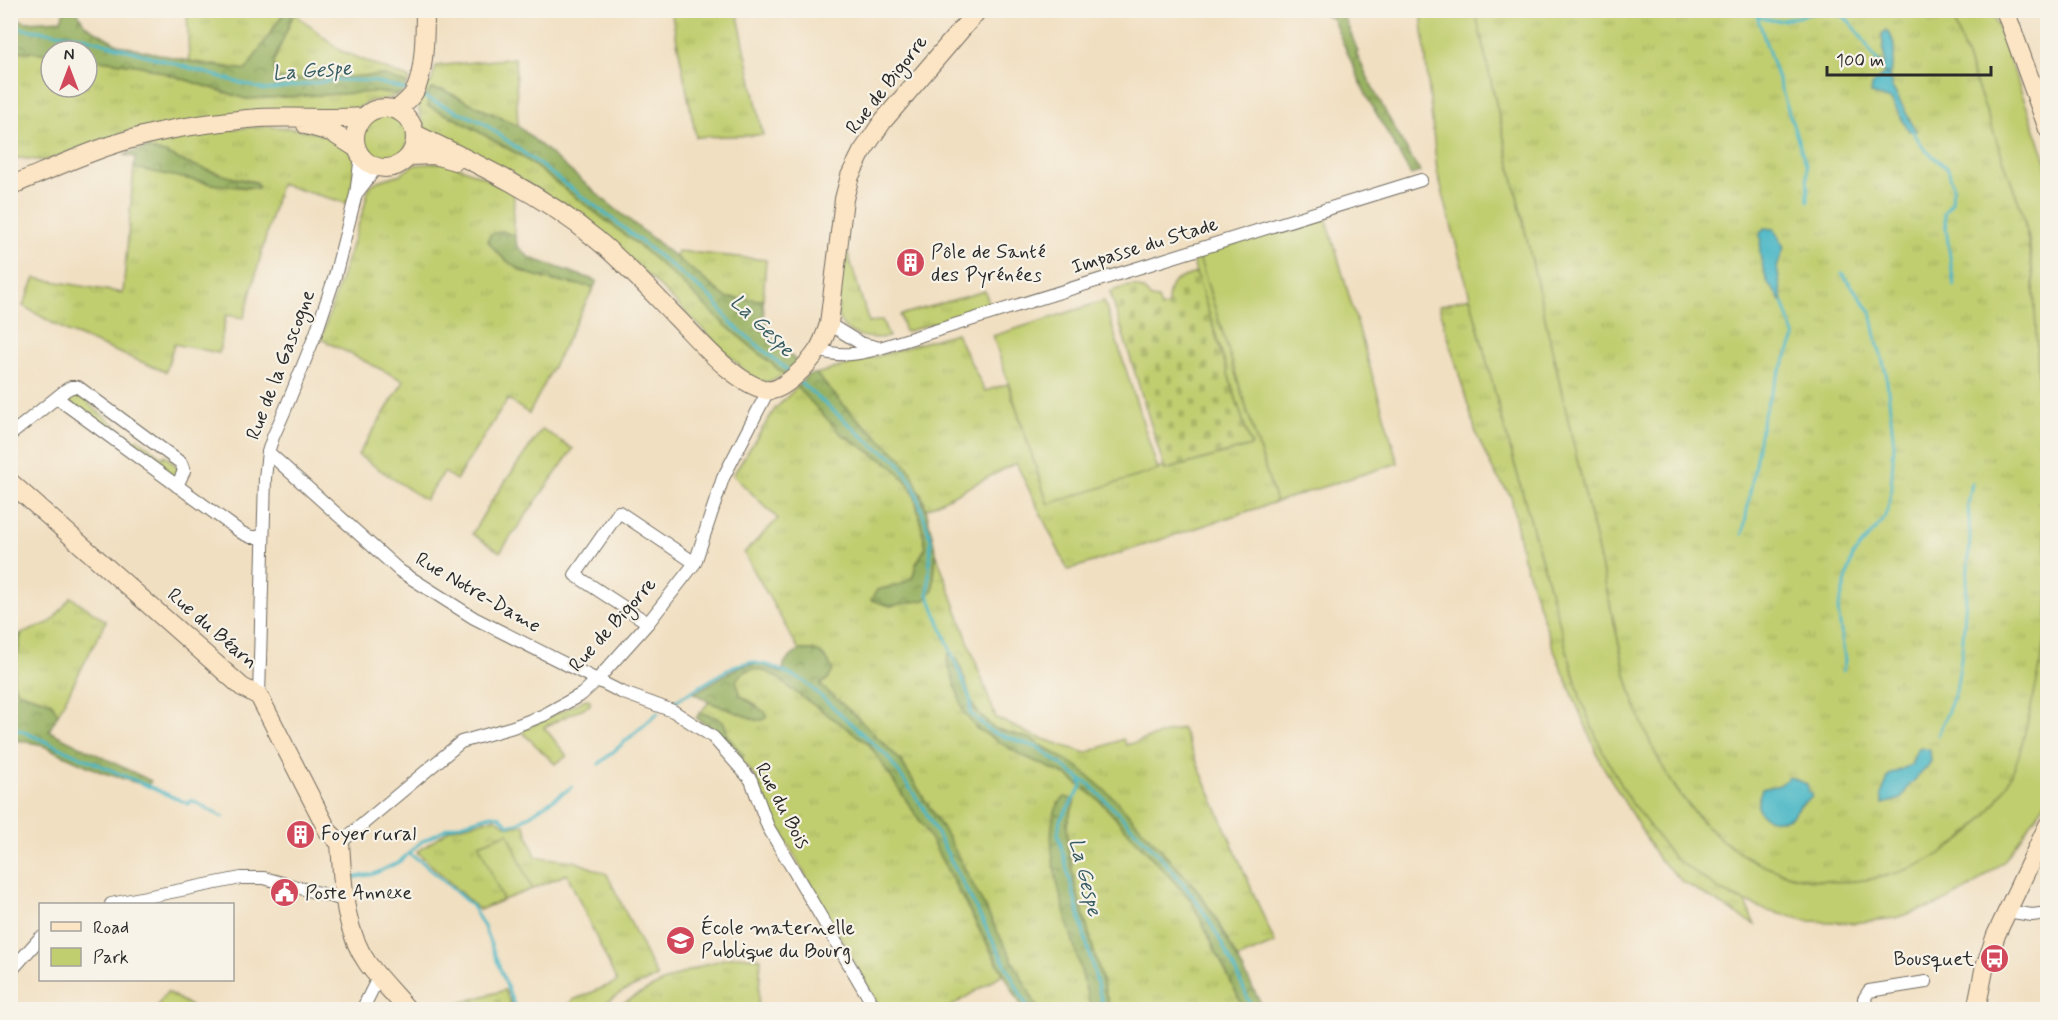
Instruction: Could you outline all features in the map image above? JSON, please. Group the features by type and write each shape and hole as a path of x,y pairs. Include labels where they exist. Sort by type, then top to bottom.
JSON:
{"main road":[{"path":"397,110 415,89 423,57 425,10"},
{"name":"Rue de Bigorre","path":"768,391 785,384 818,350 828,324 844,199 850,176 862,152 883,121 978,10"},
{"path":"2005,10 2048,129"},
{"path":"10,186 89,153 144,136 247,119 285,116 338,119 362,117 379,108 397,110 411,122 415,144 410,156 396,167 386,169 376,168 366,163 358,151 354,136 362,117"},
{"path":"247,119 304,125 331,132 358,151"},
{"path":"415,134 489,170 562,213 597,240 725,366 750,384 768,391"},
{"path":"410,156 434,155 489,170"},
{"name":"Rue du Béarn","path":"10,482 242,687 259,696 328,831 340,843"},
{"path":"1976,1010 1984,970 2006,911 2048,825"},
{"path":"340,843 344,900 352,932 367,963 408,1010"}],"street":[{"name":"Rue de la Gascogne","path":"259,696 265,478 268,452 316,333 335,276 356,194 358,151"},
{"name":"Rue de la Gascogne","path":"356,194 376,168"},
{"name":"Impasse du Stade","path":"818,350 832,354 860,354 1422,180"},
{"path":"828,324 860,343 879,348"},
{"path":"10,435 71,387 78,387 181,463 184,471 177,486"},
{"name":"Rue de Bigorre","path":"340,843 461,742 513,727 544,715 582,694 597,680 648,623 695,563 723,478 768,391"},
{"path":"57,398 242,533 251,537 263,537"},
{"name":"Rue Notre-Dame","path":"268,452 400,571 474,618 597,680"},
{"path":"648,623 575,575 619,512 695,563"},
{"name":"Rue du Bois","path":"597,680 621,692 673,711 714,737 751,780 768,827 876,1010"},
{"path":"116,903 241,878 264,878 344,900"},
{"path":"2006,911 2032,915 2048,913"},
{"path":"10,972 39,939"},
{"path":"362,1010 379,976"},
{"path":"1870,1010 1864,999 1869,991 1926,982"}],"green space":[{"path":"64,11 77,11 85,25 119,45 206,65 246,70 285,11 292,11 294,13 274,61 275,77 289,80 383,75 408,84 401,94 373,92 246,99 142,66 99,60 99,39 39,39 39,53 11,50 10,15 25,22 61,20"},
{"path":"187,11 285,11 246,70 189,61"},
{"path":"671,11 737,11 763,135 696,137"},
{"path":"1325,11 1342,11 1363,68 1420,172 1411,175 1367,97 1332,18 1326,16"},
{"path":"1421,11 1475,11 1626,675 1642,723 1665,770 1678,792 1711,831 1731,847 1765,866 1802,878 1840,882 1878,878 1915,867 1948,849 1978,824 2002,793 2012,773 2026,729 2047,627 2047,801 2004,861 1971,887 1939,904 1895,918 1853,923 1810,921 1768,911 1723,892 1673,857 1631,802 1602,750 1581,700 1502,419 1437,171"},
{"path":"1475,11 1950,11 2022,211 2031,260 2036,310 2048,599 2043,659 2016,767 1995,805 1966,836 1932,859 1893,875 1852,881 1811,879 1770,868 1721,839 1678,792 1655,754 1642,725 1626,675"},
{"path":"1950,11 1992,11 2047,163 2047,570 2034,286 2029,239 2022,211"},
{"path":"294,13 341,51 410,79 408,84 336,76 289,80 274,77 274,61"},
{"path":"10,50 39,53 39,99 99,99 99,60 142,66 246,99 373,92 401,94 370,101 347,113 128,131 45,161 11,157"},
{"path":"515,58 518,126 443,90 428,106 460,121 521,156 638,245 724,324 785,375 768,382 754,380 653,280 585,218 512,174 427,133 419,113 419,102 426,82 431,83 436,66"},
{"path":"431,89 443,90 518,126 603,199 727,298 763,300 764,318 774,342 798,362 785,375 724,324 638,245 521,156 460,121 428,106 427,95"},
{"path":"379,113 389,113 401,120 408,132 408,142 401,154 389,161 379,161 364,150 360,142 360,132 371,117"},
{"path":"267,126 318,133 342,144 350,151 354,161 354,177 349,204 280,184 244,318 226,315 219,353 174,344 166,372 68,332 23,306 35,278 123,293 134,168 218,185 248,188 256,182 230,177 145,148 190,135"},
{"path":"145,148 230,177 257,183 258,188 218,185 134,168 135,157 124,155"},
{"path":"446,162 483,177 514,194 515,236 502,231 495,251 521,271 553,281 594,287 529,414 508,399 456,480 444,472 425,500 358,455 404,381 321,339 364,208 369,186 401,174 414,165"},
{"path":"1326,217 1398,463 1276,502 1198,254"},
{"path":"502,231 515,236 517,246 530,258 597,281 594,287 549,280 509,263 488,241 490,235"},
{"path":"678,251 766,260 763,300 727,298 676,257"},
{"path":"848,253 869,323 882,320 889,337 875,338 859,335 846,328 841,322 838,310 841,255"},
{"path":"1198,254 1276,502 1068,570 1016,463 926,509 921,493 876,435 849,411 816,374 956,333 985,391 1008,384 1048,504 1164,467 1165,470 1251,446 1196,273 1192,257"},
{"path":"1196,273 1251,446 1165,470 1110,292 1127,286 1137,287 1151,298 1158,299 1161,308 1168,305 1169,291 1177,280"},
{"path":"985,291 990,306 905,332 900,315"},
{"path":"1470,297 1581,700 1602,750 1631,802 1723,892 1745,902 1755,925 1683,882 1658,858 1601,763 1553,648 1523,558 1511,496 1495,474 1477,436 1439,306"},
{"path":"1104,301 1158,470 1048,504 993,336"},
{"path":"816,374 849,411 901,458 912,473 926,509 936,553 933,589 925,600 890,606 871,600 877,590 902,584 913,577 916,564 926,547 914,493 890,464 841,434 797,387 808,375"},
{"path":"797,387 869,452 890,464 914,493 926,547 916,564 913,577 903,584 877,590 890,606 933,589 936,553 996,718 1034,736 1086,753 1123,739 1126,745 1182,728 1275,943 1237,959 1215,917 1195,887 1101,802 1191,900 1244,1009 1110,1009 1076,888 1068,849 1067,823 1075,801 1058,803 1078,957 1091,1009 1038,1009 949,839 901,761 856,716 820,685 829,678 814,650 799,650 744,553 778,519 733,475 775,409","holes":["949,654 958,660 974,708 993,728 1031,739 1096,798 1066,775 1021,755 976,728 947,661"]},
{"path":"75,390 135,441 138,439 163,458 165,455 180,470 174,478 125,441 126,439 67,401 67,396"},
{"path":"542,429 573,449 500,552 472,534 489,505"},
{"path":"71,597 106,621 58,714 51,702 17,691 13,681 21,634 51,622"},
{"path":"21,634 13,681 17,691 51,702 58,714 49,731 151,781 147,786 101,772 39,744 11,739 11,639"},
{"path":"799,650 820,653 827,659 833,670 829,678 820,685 856,716 901,761 949,839 1038,1009 1023,1009 924,827 869,744 779,678 763,671 748,670 736,681 741,696 766,713 767,717 763,720 756,720 709,702 694,693 740,666 759,664 782,673 785,662"},
{"path":"949,653 958,659 974,708 993,728 1031,739 1078,767 1115,799 1195,887 1215,917 1264,1009 1244,1009 1191,900 1099,800 1066,775 1021,755 976,728 964,713 947,661"},
{"path":"751,669 767,672 778,678 869,744 924,827 1003,974 947,1009 881,1009 763,800 756,778 740,758 743,756 728,737 724,723 717,718 700,713 709,702 756,720 757,705 741,696 736,681 739,675"},
{"path":"586,699 590,700 590,705 544,727 567,756 555,764 521,731"},
{"path":"700,713 717,718 724,723 728,737 744,756 740,758 717,731 696,718"},
{"path":"1065,797 1075,800 1067,823 1068,849 1076,888 1110,1009 1091,1009 1055,874 1052,828 1056,810"},
{"path":"495,818 509,826 524,824 536,857 574,861 607,874 657,977 624,991 597,1009 563,1009 573,1000 617,982 567,874 532,889 508,833 480,844 503,900 479,910 417,852 450,829"},
{"path":"508,833 532,889 503,900 479,844"},
{"path":"737,956 761,958 758,1009 611,1010 688,971"},
{"path":"505,990 513,1009 456,1009 456,1004"},
{"path":"167,992 196,1009 155,1009"}],"water":[{"path":"1886,30 1894,45 1893,64 1889,75 1884,73 1878,63 1880,61 1883,66 1885,63 1882,34"},
{"path":"1884,74 1889,76 1892,87 1916,131 1909,131 1891,100 1871,94 1872,85"},
{"path":"1764,228 1774,229 1784,247 1777,268 1783,302 1768,284 1762,263 1760,234"},
{"path":"1921,748 1930,750 1931,761 1928,766 1908,787 1901,799 1883,804 1881,795 1889,775 1911,765 1917,750"},
{"path":"1789,777 1807,784 1809,792 1812,793 1811,798 1799,806 1787,819 1777,820 1763,815 1758,807 1762,789 1780,785"}],"waterway":[{"path":"1755,10 1807,167 1808,201"},
{"path":"1757,15 1767,20 1778,21 1822,12 1844,17 1858,32 1878,63"},
{"name":"La Gespe","path":"10,23 23,29 80,36 265,90 336,80 372,81 407,90"},
{"name":"La Gespe","path":"419,95 482,122 611,218 713,299 732,324 791,373"},
{"path":"1912,130 1924,149 1948,169 1953,186 1952,202 1944,213 1954,286"},
{"path":"1842,273 1871,312 1886,372 1894,445 1890,502 1883,521 1853,555 1838,610 1845,660 1843,671"},
{"path":"1743,534 1763,417 1795,338 1783,302"},
{"name":"La Gespe","path":"800,382 874,446 897,460 911,481 931,540 928,594 971,701 970,713 991,732 1039,748 1080,779 1082,786 1060,820 1058,834 1104,1010"},
{"path":"1938,735 1956,691 1962,652 1970,538 1968,504 1972,483"},
{"path":"669,705 734,666 750,662 771,666 804,681 887,756 923,807 1029,1010"},
{"path":"599,764 658,713"},
{"path":"10,726 189,804 191,800 223,817"},
{"path":"1080,779 1089,784 1134,829 1191,894 1217,935 1253,1010"},
{"path":"351,878 374,874 399,862 421,842 447,828 492,815 499,816 509,825 518,823 572,787"},
{"path":"409,854 421,861 472,906 484,927 516,1010"}],"place":[{"name":"Pôle de Santé des Pyrénées","path":"910,263"},
{"name":"Foyer rural","path":"300,834"},
{"name":"Poste Annexe","path":"284,893"},
{"name":"École maternelle Publique du Bourg","path":"680,940"},
{"name":"Bousquet","path":"1995,959"}]}
